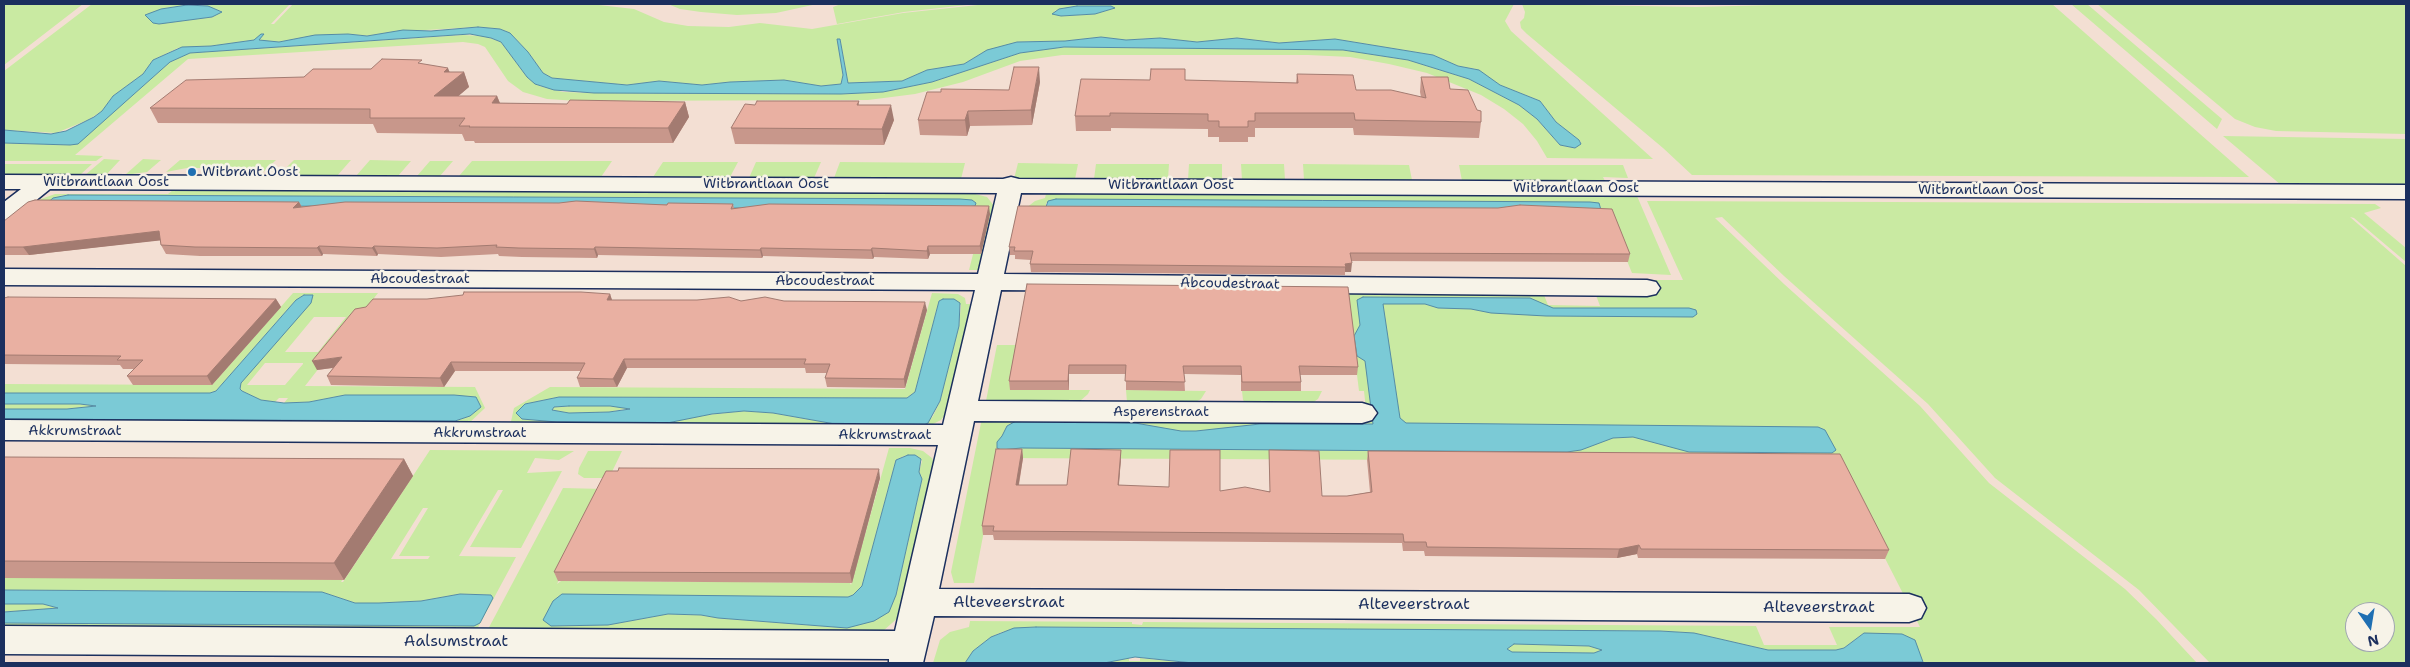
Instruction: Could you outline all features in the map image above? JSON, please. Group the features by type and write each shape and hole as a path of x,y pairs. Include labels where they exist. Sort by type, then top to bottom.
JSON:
{"street":[{"name":"Witbrantlaan Oost","path":"4,182 1011,184 2406,192"},
{"path":"4,214 45,182"},
{"path":"907,654 1011,184"},
{"name":"Abcoudestraat","path":"4,277 989,282 1647,288"},
{"name":"Asperenstraat","path":"958,423 1362,413"},
{"name":"Akkrumstraat","path":"4,430 958,423"},
{"name":"Alteveerstraat","path":"918,602 1909,608"},
{"name":"Aalsumstraat","path":"4,640 907,654"}],"green space":[{"path":"4,4 83,4 4,65"},
{"path":"92,4 290,4 271,24 274,24 293,4 590,4 634,9 664,22 688,26 729,27 760,23 812,29 903,13 987,4 1514,4 1505,21 1511,31 1653,159 1547,158 1537,141 1523,124 1504,109 1481,95 1427,73 1350,57 1308,55 1062,55 1020,61 963,82 915,94 868,100 578,101 547,99 523,92 508,81 485,47 463,42 188,59 75,155 103,156 96,161 4,161 4,143 70,145 78,143 170,62 190,53 462,35 485,36 501,42 527,77 540,86 563,92 594,93 841,94 883,92 932,82 1020,53 1064,47 1343,50 1408,60 1469,79 1519,105 1537,119 1560,145 1575,148 1581,142 1556,122 1540,101 1500,85 1475,69 1458,66 1433,55 1335,39 1279,43 1237,38 1197,42 1153,38 1126,40 1101,37 1065,41 1017,42 982,53 964,64 927,70 902,81 848,83 840,39 837,39 843,75 841,84 821,86 784,80 702,85 659,81 627,85 552,78 543,73 528,52 510,33 500,29 478,27 391,32 367,36 348,34 306,37 279,42 254,40 178,48 153,60 143,74 113,96 102,111 88,120 56,133 4,130 4,71","holes":["201,5 221,11 212,17 156,24 167,8","1065,8 1115,8 1095,14 1061,16 1054,11"]},
{"path":"668,4 817,4 776,13 737,15 680,9"},
{"path":"841,4 976,4 904,12 837,24 833,7"},
{"path":"1522,4 1696,7 1813,4 2052,4 2249,177 1692,175 1663,148 1521,28 1520,22 1524,18 1525,12"},
{"path":"2071,4 2087,4 2222,119 2217,129"},
{"path":"2097,4 2406,4 2406,134 2276,131 2255,127 2235,119"},
{"path":"2223,136 2406,139 2406,185 2281,185"},
{"path":"104,159 120,160 106,175 85,175"},
{"path":"143,159 161,160 147,172 125,175"},
{"path":"180,160 276,160 260,175 223,175 230,168 187,168 166,172"},
{"path":"294,160 351,160 337,176 278,176"},
{"path":"370,160 411,161 398,176 356,176"},
{"path":"430,161 453,161 440,176 417,176"},
{"path":"472,161 612,161 601,177 459,176"},
{"path":"663,162 738,162 730,177 653,177"},
{"path":"756,162 821,162 814,178 749,178"},
{"path":"840,162 965,163 961,179 834,178"},
{"path":"1018,163 1078,164 1075,179 1014,179"},
{"path":"4,164 92,164 80,175 4,174"},
{"path":"1096,164 1169,164 1168,179 1094,179"},
{"path":"1189,164 1222,164 1222,180 1188,180"},
{"path":"1241,164 1284,164 1285,180 1242,180"},
{"path":"1303,164 1409,165 1412,180 1304,180"},
{"path":"1459,165 1623,165 1628,178 1603,177 1605,181 1462,181"},
{"path":"173,190 971,193 987,197 995,207 978,270 969,270 983,215 4,229 41,199 55,194 168,194","holes":["68,195 960,199 58,196"]},
{"path":"1046,194 1637,196 1671,275 1632,273 1609,217 1026,208 1035,201 1045,198","holes":["1046,203 1599,203 1601,210 1046,207"]},
{"path":"1647,201 2375,204 2381,208 2364,213 2406,248 2406,262 2354,218 2350,217 2406,266 2406,663 2210,663 2139,590 1995,478 1928,404 1784,276 1722,217 1715,218 1784,284 1920,406 1989,483 2125,589 2197,663 1922,663 1864,633 1844,648 1836,650 1768,650 1694,633 1660,631 1036,627 1002,632 991,637 973,651 965,663 933,663 940,640 950,632 969,627 970,621 1132,622 1132,624 1142,625 1143,622 1756,626 1764,645 1837,645 1829,627 1920,627 1837,464 1839,462 998,458 974,583 954,583 951,572 982,418 1367,419 1364,391 1359,391 1347,294 1544,295 1548,305 1600,306 1596,295 1655,296 1649,280 1683,280"},
{"path":"293,293 378,293 305,386 475,387 485,408 467,425 4,423 4,419 455,421 470,416 481,407 454,395 345,395 309,402 284,403 288,398 279,398 275,402 261,400 242,391 240,389 241,383 304,295 296,300 216,391 210,393 4,393 4,384 212,385","holes":["314,317 346,317 318,352 285,352","265,363 303,363 303,364 285,385 247,385"]},
{"path":"932,293 958,294 965,298 966,304 972,304 948,411 941,420 929,426 510,426 514,408 550,387 905,389","holes":["939,301 961,305 959,326 940,401 933,416 924,425 835,424 773,413 744,411 696,416 516,413 525,404 559,397 907,398 915,392"]},
{"path":"997,345 1018,345 1010,390 1090,390 1088,394 1079,402 985,406"},
{"path":"1126,390 1206,391 1201,399 1192,404 1127,402"},
{"path":"1242,391 1322,391 1318,399 1309,405 1247,404 1243,400"},
{"path":"4,404 80,404 100,406 67,409 4,409"},
{"path":"554,407 630,408 609,412 569,413 552,410"},
{"path":"889,448 910,448 923,451 932,458 934,463 900,616 883,631 868,636 486,633 563,488 604,489 557,584 561,581 850,583 851,585","holes":["915,455 922,461 919,472 922,479 896,595 847,628 701,615 668,614 608,625 551,626 853,595 862,586 896,460 904,456"]},
{"path":"430,450 574,451 559,460 535,458 527,473 562,471 521,548 470,547 503,490 498,490 459,556 516,557 475,633 4,630 4,623 474,626 480,622 493,598 491,595 460,594 421,601 355,603 322,592 4,590 4,577 343,579 341,582 343,582","holes":["423,508 428,508 399,556 430,556 428,559 391,559"]},
{"path":"588,451 622,451 609,478 584,478 578,474"},
{"path":"4,604 43,604 60,608 4,612"},
{"path":"1514,644 1589,646 1603,650 1594,653 1512,652 1506,649"},
{"path":"1129,658 1129,661 1140,661 1140,658 1193,663 1104,663"}],"water":[{"path":"187,5 208,6 222,12 212,17 159,24 153,23 145,15 161,9"},
{"path":"1077,6 1111,6 1115,8 1095,14 1061,16 1052,14 1059,9"},
{"path":"478,27 500,29 510,33 528,52 543,73 552,78 627,85 659,81 702,85 784,80 821,86 841,84 843,75 837,39 840,39 848,83 902,81 927,70 964,64 987,50 1017,42 1065,41 1101,37 1126,40 1160,38 1197,42 1237,38 1279,43 1335,39 1433,55 1458,66 1479,70 1500,85 1540,101 1556,122 1579,140 1581,144 1575,148 1560,145 1537,119 1519,105 1469,79 1408,60 1343,50 1064,47 1020,53 932,82 883,92 841,94 594,93 554,90 535,84 527,77 501,42 470,34 190,53 170,62 78,144 4,143 4,130 51,134 66,131 94,117 102,111 113,96 143,74 153,60 182,47 211,46 254,40 261,34 264,34 259,40 279,42 315,35 348,34 367,36 403,30 431,31"},
{"path":"68,195 960,199 972,200 976,203 975,206 948,209 45,205 53,198"},
{"path":"1056,199 1590,202 1599,203 1601,210 1046,207 1048,201"},
{"path":"304,295 313,295 311,303 241,383 240,389 242,391 261,400 284,403 309,402 345,395 454,395 476,397 481,407 470,416 455,421 4,419 4,409 67,409 96,406 80,404 4,404 4,393 210,393 216,391 296,300"},
{"path":"1363,297 1530,298 1553,308 1689,308 1696,310 1697,314 1693,317 1546,316 1438,308 1425,304 1383,304 1400,418 1406,423 1818,427 1825,430 1836,450 1832,453 1689,452 1633,437 1613,438 1581,450 1567,452 1021,448 1001,450 997,448 997,442 1007,426 1016,421 1135,423 1181,431 1260,424 1373,424 1365,361 1357,356 1354,336 1360,325 1357,300"},
{"path":"954,299 960,303 959,326 940,401 928,423 924,425 835,424 773,413 744,411 712,414 667,423 557,422 522,419 516,413 525,404 559,397 907,398 915,392 939,301","holes":["610,406 630,409 609,412 569,413 552,410 554,407"]},
{"path":"908,455 915,455 921,459 919,472 922,479 896,595 889,612 874,621 847,628 701,615 668,614 608,625 551,626 543,620 553,601 562,594 848,597 853,595 862,586 896,460"},
{"path":"4,590 322,592 355,603 421,601 460,594 491,595 493,598 480,623 474,626 4,623 4,612 58,608 43,604 4,604"},
{"path":"1014,628 1660,631 1694,633 1768,650 1836,650 1844,648 1864,633 1902,634 1915,640 1923,662 1193,663 1135,657 1104,663 965,663 973,651 991,637","holes":["1514,644 1589,646 1602,650 1594,653 1512,652 1507,649"]}],"building":[{"path":"382,59 422,60 418,63 448,68 444,72 464,72 434,96 497,96 492,103 567,104 570,100 685,102 668,128 469,127 459,126 465,118 370,118 370,109 150,108 186,80 304,77 313,69 371,69"},
{"path":"1014,67 1039,67 1031,110 968,111 965,120 918,120 927,92 941,92 941,89 1009,90"},
{"path":"1151,69 1185,69 1185,80 1298,83 1297,74 1353,75 1356,90 1391,90 1426,98 1421,77 1448,77 1450,89 1468,90 1477,110 1481,111 1481,122 1355,120 1354,113 1255,113 1255,121 1248,121 1248,127 1219,127 1219,121 1208,121 1208,114 1110,113 1110,116 1075,116 1081,79 1150,80"},
{"path":"757,101 859,101 857,105 891,105 882,129 731,128 745,104 755,105"},
{"path":"35,200 299,202 293,208 345,202 559,203 576,201 667,205 668,203 733,204 731,209 769,204 989,206 980,246 928,246 927,251 872,248 871,250 761,248 760,250 595,247 594,249 519,248 496,247 497,245 437,248 374,246 372,248 319,246 317,248 195,247 161,245 159,231 23,247 4,247 4,221 28,202"},
{"path":"1520,205 1612,209 1630,254 1350,253 1352,263 1345,264 1346,267 1030,264 1033,251 1014,251 1015,247 1009,247 1018,206 1498,208"},
{"path":"1027,284 1348,287 1358,367 1299,366 1301,382 1242,382 1241,366 1183,366 1185,382 1125,381 1126,365 1069,365 1068,381 1009,381"},
{"path":"464,292 581,292 610,294 607,300 697,300 729,297 741,301 765,297 784,301 925,302 904,379 825,378 830,364 804,364 806,359 624,359 613,379 577,378 585,363 451,362 440,378 327,376 342,357 312,361 355,309 366,307 373,299 427,299 463,295"},
{"path":"4,298 276,299 207,376 127,376 143,360 117,360 121,356 4,355"},
{"path":"996,449 1022,449 1016,485 1067,485 1071,449 1121,450 1118,485 1169,487 1170,450 1220,450 1220,491 1245,487 1270,492 1269,450 1319,451 1322,496 1347,496 1372,492 1368,451 1840,454 1889,550 1641,549 1639,545 1619,549 1427,547 1426,542 1404,542 1403,534 993,531 994,526 982,526"},
{"path":"4,457 404,459 334,563 4,561"},
{"path":"619,468 879,469 850,573 554,572 606,471 618,471"}],"place":[{"name":"Witbrant Oost","path":"192,172"}]}
